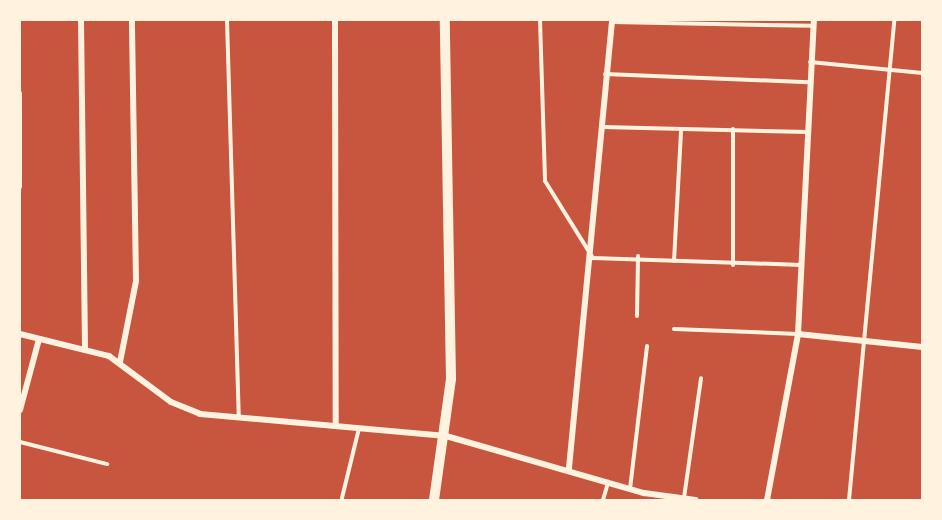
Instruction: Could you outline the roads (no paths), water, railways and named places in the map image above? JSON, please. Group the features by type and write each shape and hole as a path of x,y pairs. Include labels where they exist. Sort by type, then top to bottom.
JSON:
{"street":[{"path":"81,20 85,347"},
{"path":"120,362 136,281 132,20"},
{"path":"335,20 336,424"},
{"path":"434,501 446,436 452,346 446,20"},
{"path":"569,468 593,258 605,74 612,21"},
{"path":"767,501 798,334 811,132 808,82 813,23"},
{"path":"20,334 85,347 120,362 183,408 239,418 336,424 446,436 569,468 630,489 696,501"},
{"path":"798,334 868,338 922,347"},
{"path":"20,410 39,339"}],"lane":[{"path":"227,20 239,418"},
{"path":"540,20 545,181 593,258 638,256 733,266 801,265"},
{"path":"849,501 868,338 894,20"},
{"path":"612,21 813,23"},
{"path":"810,62 922,73"},
{"path":"605,74 808,82"},
{"path":"20,93 20,187"},
{"path":"603,128 681,132 733,129 811,132"},
{"path":"733,129 733,266"},
{"path":"674,261 681,132"},
{"path":"637,316 638,256"},
{"path":"674,329 798,334"},
{"path":"630,489 648,346"},
{"path":"684,499 701,378"},
{"path":"342,498 359,427"},
{"path":"20,442 107,464"},
{"path":"603,501 609,481"}]}
